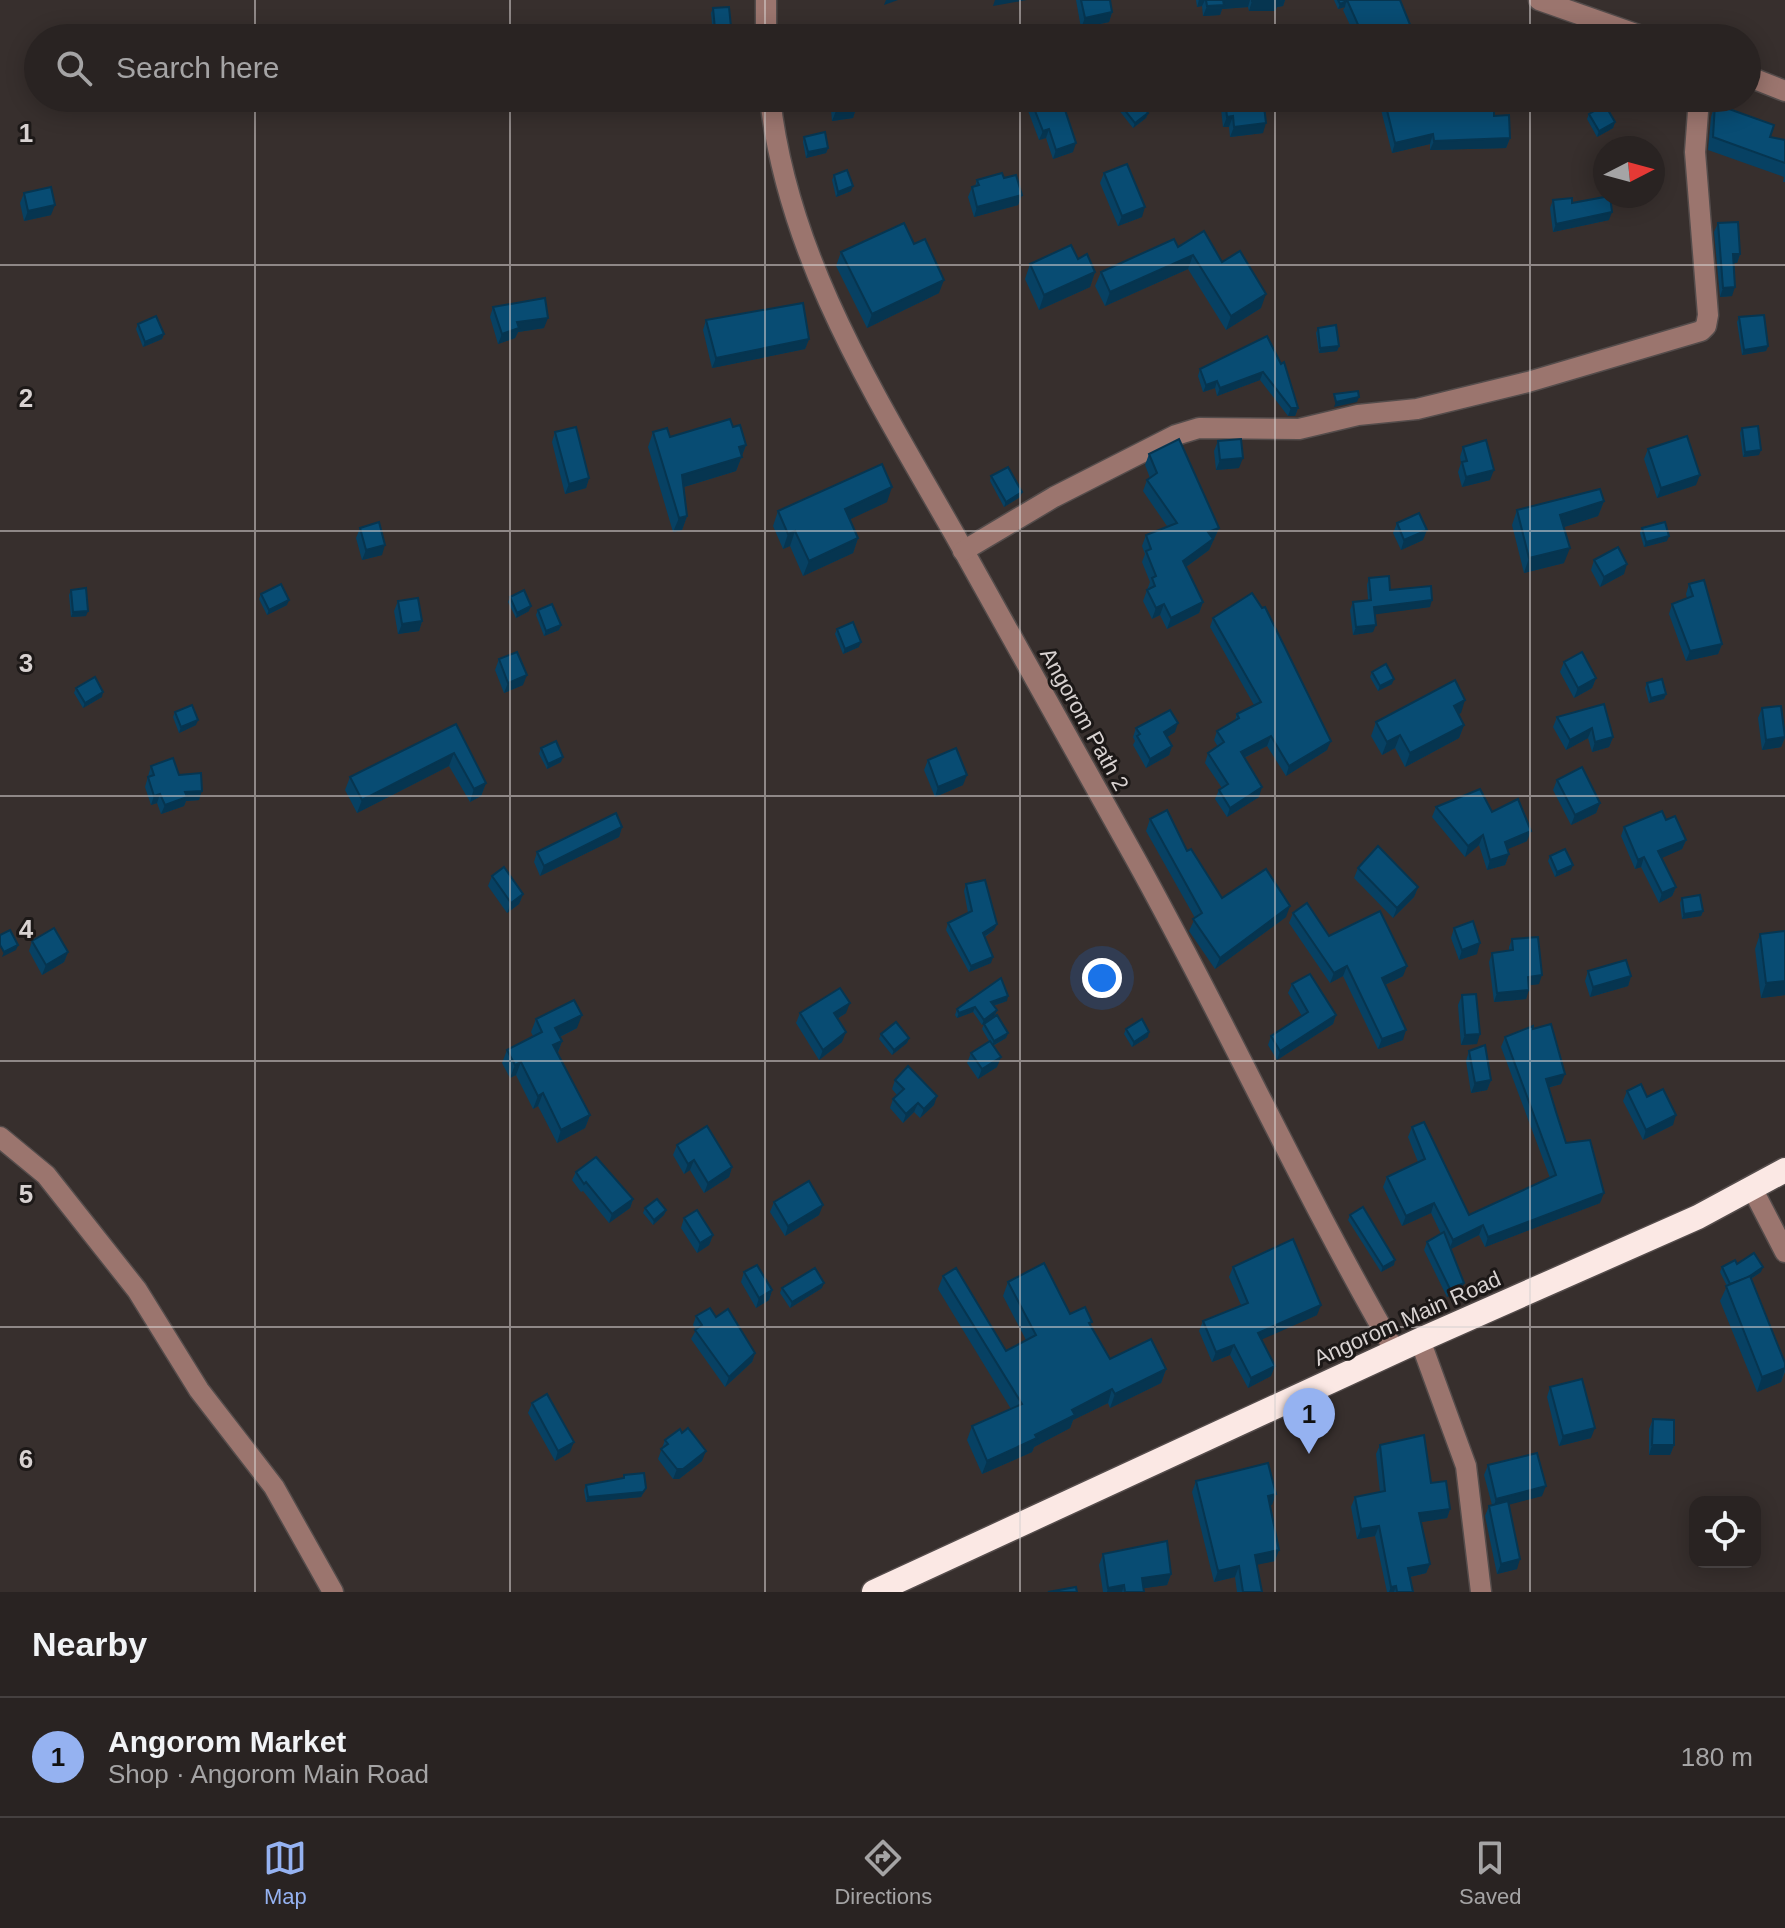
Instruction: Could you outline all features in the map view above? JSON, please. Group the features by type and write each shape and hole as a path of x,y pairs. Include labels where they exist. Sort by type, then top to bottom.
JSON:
{"highway":[{"name":"Angorom Main Road","path":"874,1592 963,1548 1395,1351 1698,1217 1785,1170"}],"street":[{"path":"766,0 766,24"},
{"path":"1539,0 1607,24"},
{"path":"1761,82 1785,91"},
{"name":"Angorom Path 2","path":"773,112 786,187 800,234 858,365 1148,881 1340,1256 1395,1351"},
{"path":"963,551 1054,497 1176,435 1214,427 1299,429 1358,415 1417,409 1528,382 1670,337 1701,331 1706,326 1708,315 1695,152 1698,112"},
{"path":"0,1137 46,1175 137,1290 199,1390 274,1487 333,1592"},
{"path":"1752,1188 1785,1252"},
{"path":"1420,1340 1466,1466 1481,1592"}],"building":[{"path":"1081,0 1110,0 1112,12 1085,18"},
{"path":"1206,0 1223,0 1224,5 1207,6"},
{"path":"1347,0 1400,0 1410,24 1358,24"},
{"path":"729,7 731,24 715,24 713,8"},
{"path":"1036,112 1066,112 1076,143 1056,150 1049,129 1043,131"},
{"path":"1126,112 1147,112 1148,113 1135,123"},
{"path":"1226,112 1265,112 1266,123 1234,127 1233,116 1227,117"},
{"path":"1387,112 1494,112 1494,116 1509,115 1510,138 1434,141 1433,134 1395,143"},
{"path":"1609,112 1615,122 1599,131 1589,114"},
{"path":"1715,112 1737,112 1774,125 1770,137 1785,140 1785,163 1713,137"},
{"path":"825,132 828,148 808,152 804,137"},
{"path":"1127,164 1145,207 1122,216 1104,173"},
{"path":"847,170 853,186 838,192 834,175"},
{"path":"1002,173 1004,178 1016,175 1022,195 977,207 972,187 979,185 977,180"},
{"path":"51,187 55,205 28,211 24,193"},
{"path":"1572,198 1572,203 1593,199 1593,208 1612,208 1612,212 1556,224 1553,200"},
{"path":"1738,222 1740,254 1733,254 1735,287 1723,288 1718,223"},
{"path":"904,223 914,244 925,239 944,280 872,314 841,252"},
{"path":"1204,231 1222,262 1240,251 1266,294 1231,316 1193,255 1110,292 1101,272 1174,239 1178,247"},
{"path":"1071,245 1078,259 1087,254 1095,272 1044,295 1030,264"},
{"path":"545,298 548,318 517,322 519,328 502,334 493,307"},
{"path":"803,303 809,339 716,358 706,320"},
{"path":"1764,315 1768,346 1744,350 1739,317"},
{"path":"156,316 164,334 145,342 138,324"},
{"path":"1336,325 1339,346 1320,348 1318,328"},
{"path":"1267,336 1281,364 1284,362 1298,408 1291,408 1263,372 1220,388 1217,381 1206,385 1200,369"},
{"path":"1358,391 1359,397 1336,402 1334,394"},
{"path":"730,419 733,427 740,425 746,445 739,447 742,457 682,475 687,516 679,518 653,432 667,428 670,437"},
{"path":"1758,426 1761,450 1745,452 1742,428"},
{"path":"576,427 589,478 569,484 555,432"},
{"path":"1687,436 1700,475 1661,488 1648,449"},
{"path":"1179,439 1219,528 1208,532 1213,539 1183,561 1203,602 1171,618 1164,604 1156,608 1147,590 1155,586 1152,578 1156,576 1146,551 1151,549 1146,535 1177,523 1147,480 1157,473 1149,454"},
{"path":"1241,439 1243,458 1220,460 1218,441"},
{"path":"1486,440 1494,470 1466,477 1462,462 1467,461 1463,447"},
{"path":"882,464 892,487 845,509 858,538 809,561 795,531 788,534 778,511"},
{"path":"1008,467 1022,492 1006,502 991,476"},
{"path":"1600,489 1604,501 1560,515 1570,548 1529,558 1517,510"},
{"path":"1419,513 1427,530 1404,540 1397,523"},
{"path":"379,522 385,545 366,550 360,528"},
{"path":"1665,522 1669,536 1646,542 1642,528"},
{"path":"1618,547 1627,564 1604,577 1594,560"},
{"path":"1389,576 1390,590 1431,586 1432,600 1374,607 1376,625 1356,627 1353,602 1371,600 1369,578"},
{"path":"1704,580 1722,644 1690,651 1672,604 1693,596 1689,584"},
{"path":"281,584 289,600 269,610 261,594"},
{"path":"86,588 88,611 73,612 71,590"},
{"path":"524,590 531,606 517,613 510,597"},
{"path":"1252,593 1262,608 1265,607 1331,741 1289,766 1271,736 1241,752 1262,787 1230,808 1219,790 1228,784 1208,753 1224,742 1217,731 1239,718 1237,714 1261,702 1213,618"},
{"path":"418,598 422,621 402,624 398,601"},
{"path":"552,604 561,625 546,631 538,610"},
{"path":"853,622 861,642 845,649 837,629"},
{"path":"517,652 527,675 508,683 499,659"},
{"path":"1582,652 1596,678 1578,688 1564,662"},
{"path":"1386,664 1394,679 1380,686 1372,672"},
{"path":"95,677 103,692 85,703 76,688"},
{"path":"1662,679 1666,694 1651,698 1647,683"},
{"path":"1455,680 1465,700 1454,706 1464,725 1410,753 1400,735 1387,742 1376,722"},
{"path":"1604,704 1613,737 1595,742 1592,728 1570,740 1557,717"},
{"path":"192,705 198,720 181,727 175,712"},
{"path":"1781,706 1785,737 1766,740 1762,708"},
{"path":"1170,710 1178,723 1164,732 1172,746 1150,759 1136,728"},
{"path":"456,724 486,783 474,789 454,753 362,800 350,777"},
{"path":"556,741 563,757 548,764 541,748"},
{"path":"956,748 967,775 938,787 928,760"},
{"path":"173,758 179,775 201,773 202,791 185,792 187,797 165,805 160,794 154,796 148,777 154,775 151,766"},
{"path":"1582,767 1600,803 1575,815 1557,780"},
{"path":"1480,789 1492,812 1518,799 1531,831 1505,842 1509,854 1490,860 1483,835 1468,846 1436,807"},
{"path":"1167,810 1187,851 1191,849 1222,898 1266,869 1290,906 1220,958 1193,919 1202,913 1150,819"},
{"path":"1662,811 1666,820 1675,816 1686,840 1658,851 1676,887 1662,893 1644,857 1638,860 1624,827"},
{"path":"616,813 622,827 544,866 537,852"},
{"path":"1378,846 1418,887 1397,908 1358,868"},
{"path":"1565,849 1573,865 1557,872 1550,856"},
{"path":"504,867 523,894 511,903 492,876"},
{"path":"985,880 997,924 983,933 993,957 971,966 948,923 972,911 966,884"},
{"path":"1700,895 1703,911 1684,914 1682,898"},
{"path":"1307,903 1329,936 1380,911 1407,966 1382,978 1406,1030 1382,1039 1347,966 1334,973 1293,913"},
{"path":"1473,921 1480,943 1462,950 1454,928"},
{"path":"54,928 68,952 46,965 32,941"},
{"path":"10,930 18,945 4,952 0,935"},
{"path":"1785,931 1785,981 1766,983 1760,934"},
{"path":"1538,937 1542,975 1528,977 1529,990 1497,993 1492,953 1513,950 1512,939"},
{"path":"1626,960 1631,976 1593,987 1588,971"},
{"path":"1310,974 1336,1015 1280,1051 1271,1036 1308,1012 1292,984"},
{"path":"1001,978 1008,996 991,1002 997,1010 984,1020 975,1007 959,1013 957,1009"},
{"path":"840,988 850,1003 834,1013 846,1032 823,1050 800,1013"},
{"path":"1476,994 1480,1034 1465,1035 1462,995"},
{"path":"574,1000 582,1015 555,1028 562,1041 553,1045 590,1115 561,1130 543,1093 538,1096 521,1062 515,1065 507,1050 542,1032 536,1019"},
{"path":"997,1015 1008,1033 994,1041 984,1024"},
{"path":"1142,1019 1149,1032 1134,1042 1126,1029"},
{"path":"896,1022 909,1038 894,1050 881,1034"},
{"path":"1551,1024 1565,1074 1546,1079 1556,1112 1566,1143 1590,1140 1604,1193 1488,1237 1483,1225 1453,1240 1434,1203 1406,1216 1387,1177 1425,1159 1412,1127 1424,1122 1469,1215 1556,1175 1505,1037 1533,1026 1533,1029"},
{"path":"990,1041 1001,1057 982,1069 971,1053"},
{"path":"1485,1045 1491,1080 1475,1083 1469,1051"},
{"path":"908,1066 937,1096 924,1109 918,1103 906,1114 893,1099 904,1089 895,1080"},
{"path":"1641,1084 1647,1097 1663,1089 1676,1115 1646,1130 1627,1091"},
{"path":"707,1126 732,1167 708,1183 694,1160 688,1164 677,1145"},
{"path":"596,1157 633,1199 612,1214 576,1172"},
{"path":"809,1181 823,1205 788,1226 774,1202"},
{"path":"657,1199 666,1210 654,1220 645,1208"},
{"path":"1363,1207 1395,1260 1383,1267 1350,1215"},
{"path":"697,1210 713,1235 700,1243 684,1218"},
{"path":"1444,1232 1464,1283 1450,1289 1427,1242"},
{"path":"1293,1239 1321,1305 1258,1333 1275,1366 1251,1378 1234,1345 1216,1352 1203,1321 1248,1303 1233,1267"},
{"path":"1754,1253 1763,1267 1747,1278 1730,1284 1722,1267 1735,1260 1737,1264"},
{"path":"1044,1263 1070,1314 1085,1307 1092,1322 1089,1323 1110,1359 1151,1339 1166,1369 1115,1394 1112,1389 1072,1410 1075,1415 1035,1435 1037,1438 987,1461 972,1426 1022,1404 943,1276 956,1268 1006,1351 1036,1335 1008,1282"},
{"path":"757,1265 772,1290 759,1298 744,1272"},
{"path":"815,1268 824,1283 792,1302 782,1288"},
{"path":"1750,1276 1785,1363 1785,1368 1762,1377 1726,1286"},
{"path":"710,1308 716,1317 728,1309 755,1353 729,1377 695,1330 702,1325 696,1316"},
{"path":"1582,1379 1595,1428 1563,1436 1550,1387"},
{"path":"547,1394 574,1442 558,1451 532,1403"},
{"path":"1653,1419 1674,1420 1674,1445 1652,1445"},
{"path":"688,1428 706,1451 683,1469 677,1469 661,1449 668,1444 665,1440 680,1429 682,1433"},
{"path":"1424,1435 1431,1483 1446,1481 1450,1509 1419,1513 1430,1564 1408,1568 1413,1592 1397,1592 1396,1586 1391,1587 1379,1526 1361,1529 1355,1497 1385,1491 1380,1445"},
{"path":"1537,1453 1546,1486 1496,1499 1488,1465"},
{"path":"1268,1463 1276,1494 1268,1496 1279,1550 1255,1555 1262,1592 1243,1592 1239,1566 1218,1571 1196,1481"},
{"path":"644,1473 646,1488 643,1492 588,1497 586,1485"},
{"path":"1508,1501 1520,1559 1501,1564 1489,1506"},
{"path":"1167,1541 1171,1574 1142,1578 1144,1592 1125,1592 1124,1585 1108,1588 1103,1554"},
{"path":"1076,1587 1077,1592 1048,1592"}],"place":[{"name":"Angorom Market","path":"1309,1454"}]}
